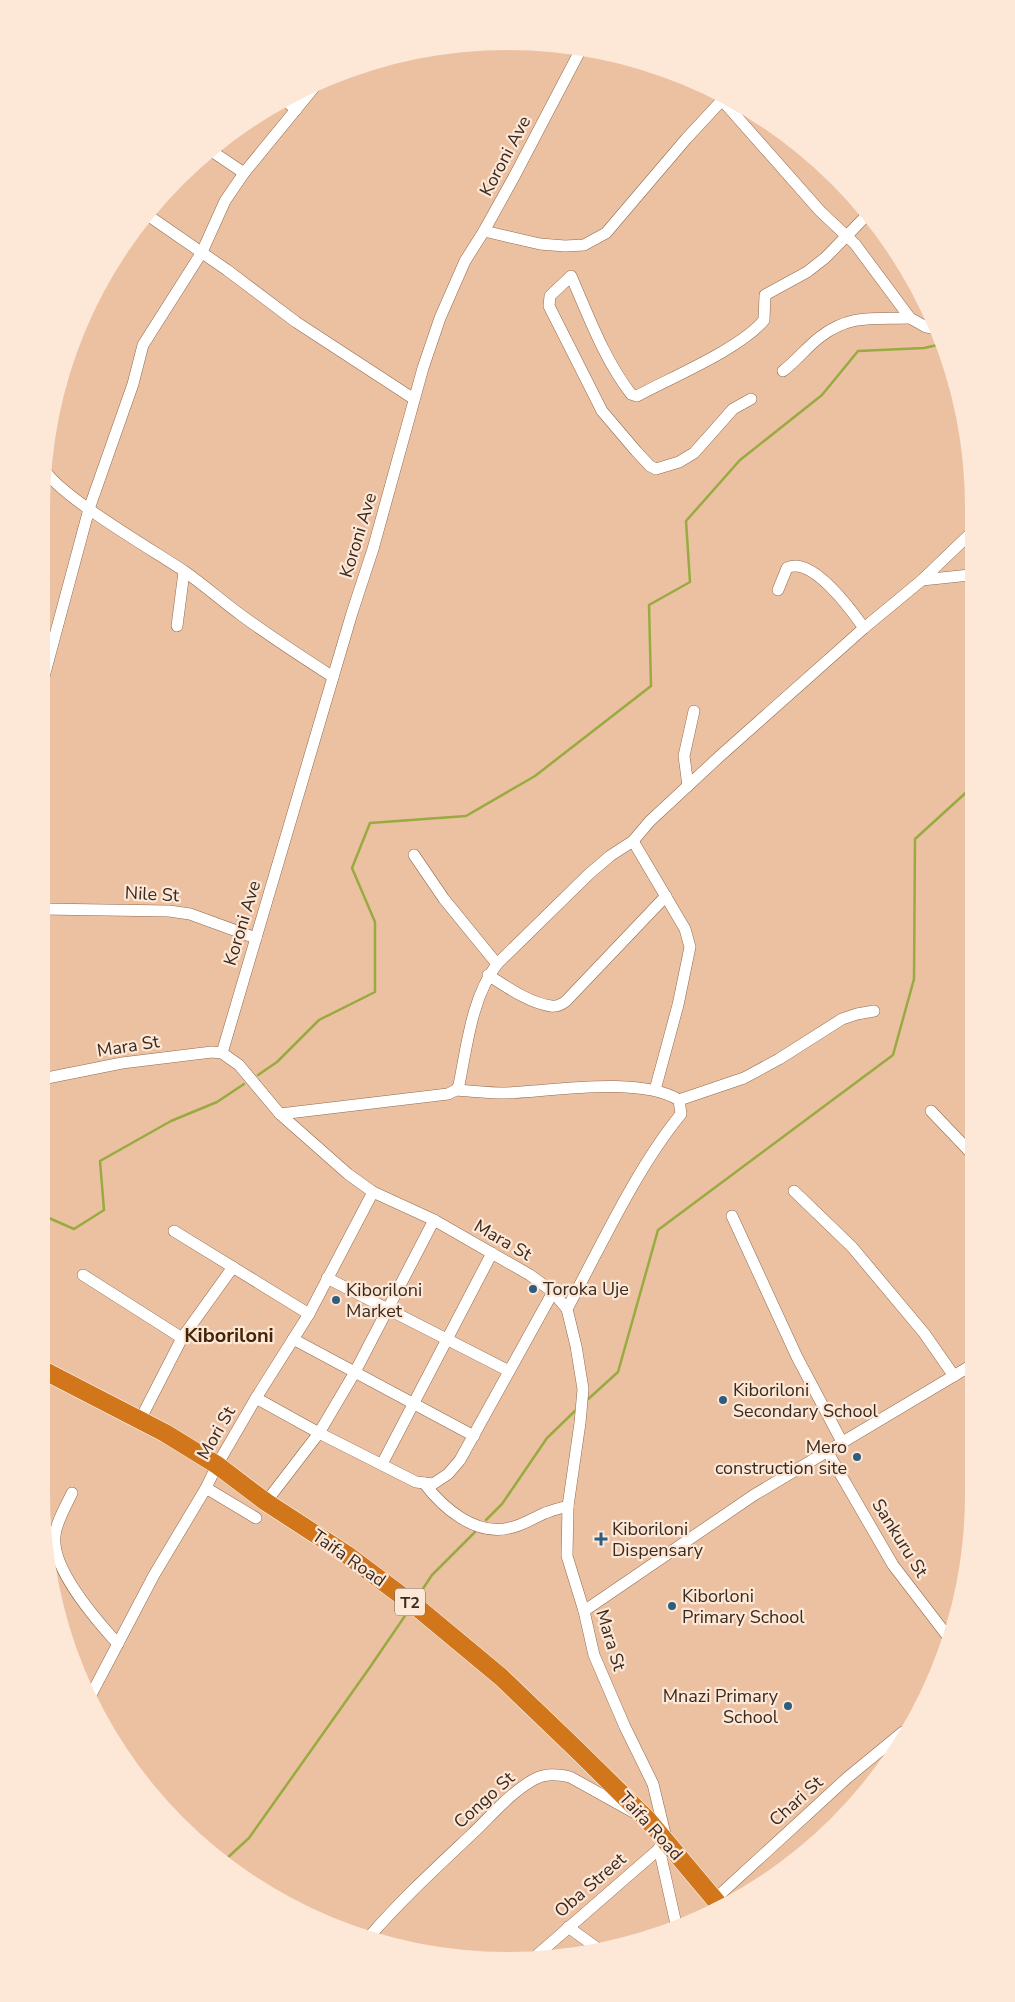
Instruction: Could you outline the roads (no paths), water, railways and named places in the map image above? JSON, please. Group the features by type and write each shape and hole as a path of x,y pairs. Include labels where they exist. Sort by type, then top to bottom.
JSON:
{"highway":[{"name":"Taifa Road","path":"50,1374 165,1433 217,1465 266,1502 346,1554 441,1627 501,1678 648,1820 663,1845 717,1901"}],"street":[{"name":"Koroni Ave","path":"222,1053 333,677 373,549 423,368 445,306 464,261 484,231 577,56"},
{"path":"50,654 89,509 133,384 143,345 202,252 225,201 244,173 307,96"},
{"path":"484,231 540,244 584,245 606,233 686,139 721,103"},
{"path":"290,105 296,110"},
{"path":"733,109 820,211 855,244 910,318 928,327"},
{"path":"217,155 244,173"},
{"path":"153,219 202,252 296,322 414,399"},
{"path":"751,399 733,409 694,453 679,462 656,469 650,466 597,403 549,306 550,296 570,276 605,354 618,377 631,394 636,396 704,362 755,329 764,320 765,295 807,272 825,258 862,220"},
{"path":"783,371 819,337 836,326 855,319 910,318"},
{"path":"51,478 89,509 184,572 248,620 333,677"},
{"path":"456,1090 459,1085 473,1019 488,975 497,964 589,874 633,840 650,821 688,786 864,628 922,580 965,539"},
{"path":"778,590 787,568 793,565 800,565 835,591 864,628"},
{"path":"177,626 184,572"},
{"path":"922,580 965,576"},
{"path":"688,786 684,756 694,711"},
{"path":"633,840 684,929 690,948 678,1005 655,1090"},
{"path":"414,855 444,899 497,964"},
{"path":"488,975 528,998 552,1006 559,1006 566,1002 666,896"},
{"name":"Nile St","path":"50,909 169,911 190,914 256,938"},
{"path":"280,1114 448,1094 456,1090 502,1093 606,1086 632,1087 655,1090 669,1094 679,1100 744,1078 787,1055 842,1019 874,1011"},
{"name":"Mara St","path":"50,1077 122,1063 212,1052 222,1053 239,1065 280,1114 348,1174 373,1192 434,1220 530,1276 552,1292 567,1310 576,1346 583,1389 568,1506 567,1556 584,1611 594,1655 625,1727 653,1784 675,1920"},
{"path":"567,1310 639,1176 669,1128 681,1114 679,1100"},
{"path":"931,1111 965,1147"},
{"path":"794,1191 852,1247 924,1333 954,1376"},
{"name":"Mori St","path":"94,1690 154,1575 206,1488 217,1465 256,1398 309,1314 373,1192"},
{"path":"732,1216 797,1358 842,1442"},
{"path":"266,1502 319,1433 355,1372 434,1220"},
{"path":"174,1231 309,1314"},
{"path":"382,1464 492,1253"},
{"path":"140,1420 182,1338 233,1267"},
{"path":"83,1274 182,1338"},
{"path":"327,1278 509,1371"},
{"path":"256,1398 319,1433 416,1482 433,1484 448,1474 460,1460 552,1292"},
{"path":"293,1338 474,1436"},
{"path":"584,1611 721,1517 827,1451 965,1369"},
{"name":"Sankuru St","path":"827,1451 893,1565 944,1631"},
{"path":"424,1483 445,1507 457,1516 477,1525 496,1530 509,1529 568,1506"},
{"path":"206,1488 256,1518"},
{"path":"72,1493 55,1534 54,1548 61,1566 90,1611 118,1644"},
{"name":"Chari St","path":"723,1898 847,1778 894,1740"},
{"name":"Congo St","path":"374,1932 457,1849 518,1791 533,1780 547,1775 558,1774 570,1777 648,1820"},
{"name":"Oba Street","path":"542,1950 663,1845"},
{"path":"568,1927 591,1944"}],"waterway":[{"path":"258,1075 277,1062 319,1020 375,992 375,922 352,868 370,823 466,816 535,776 651,686 649,605 690,582 686,521 740,460 822,395 858,351 924,348 935,345"},
{"path":"586,1401 618,1372 658,1230 893,1055 914,979 915,839 965,793"},
{"path":"50,1218 74,1229 104,1210 100,1161 171,1121 217,1102 244,1084"},
{"path":"486,1520 502,1504 547,1438 576,1410"},
{"path":"418,1596 432,1575 475,1532"},
{"path":"229,1857 249,1838 409,1610"}],"place":[{"name":"Toroka Uje","path":"533,1289"},
{"name":"Kiboriloni Market","path":"336,1300"},
{"name":"Kiboriloni Secondary School","path":"723,1400"},
{"name":"Mero construction site","path":"857,1457"},
{"name":"Kiboriloni Dispensary","path":"601,1539"},
{"name":"Kiborloni Primary School","path":"672,1606"},
{"name":"Mnazi Primary School","path":"788,1706"}],"district":[{"name":"Kiboriloni","path":"229,1335"}]}
